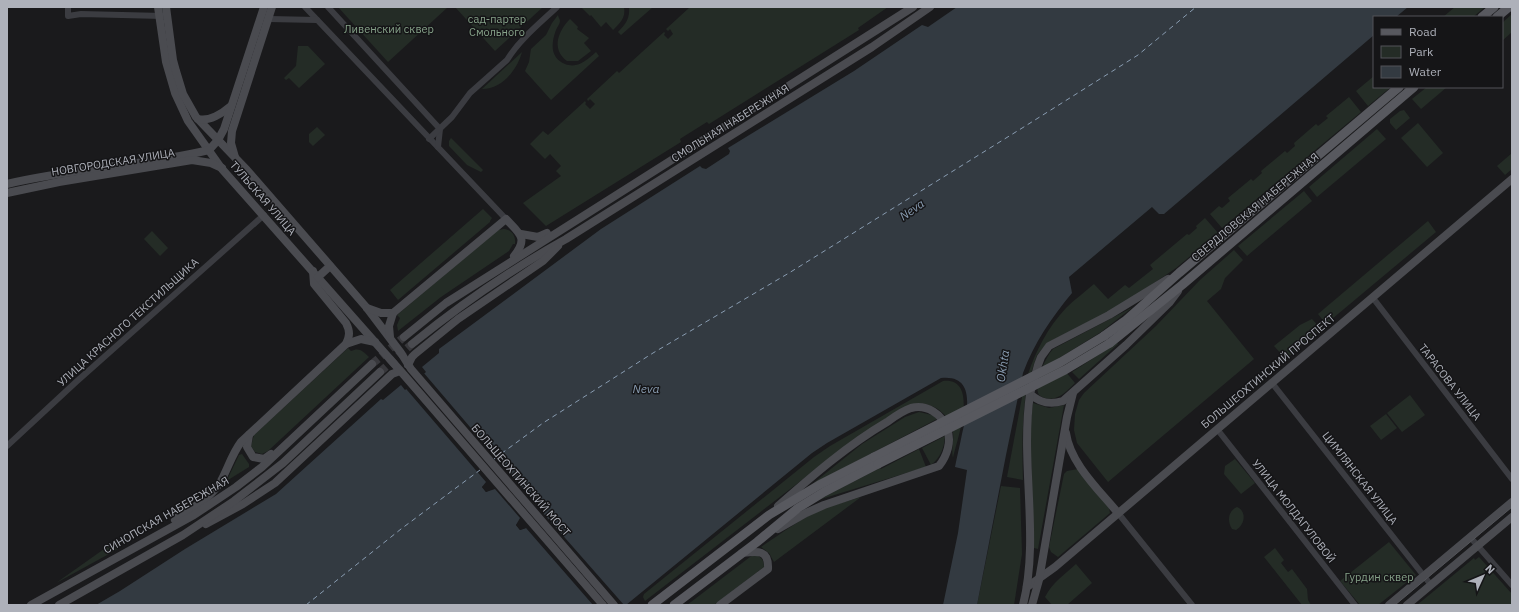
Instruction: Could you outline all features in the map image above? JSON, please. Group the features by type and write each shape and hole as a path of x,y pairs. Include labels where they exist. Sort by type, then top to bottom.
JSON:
{"main road":[{"name":"ТУЛЬСКАЯ УЛИЦА","path":"158,7 163,16 173,60 184,94 198,119 235,157 367,308 401,353 409,367"},
{"name":"ТУЛЬСКАЯ УЛИЦА","path":"166,7 163,16 166,62 175,93 188,121 222,168 402,373"},
{"path":"209,150 218,140 264,7"},
{"path":"235,157 231,143 232,131 272,7"},
{"name":"СМОЛЬНАЯ НАБЕРЕЖНАЯ","path":"508,263 913,7"},
{"name":"СМОЛЬНАЯ НАБЕРЕЖНАЯ","path":"412,344 452,312 539,254 566,239 872,47 930,7"},
{"path":"1483,16 1494,7"},
{"path":"1498,16 1509,7"},
{"name":"СВЕРДЛОВСКАЯ НАБЕРЕЖНАЯ","path":"1107,339 1179,272 1398,88"},
{"name":"СВЕРДЛОВСКАЯ НАБЕРЕЖНАЯ","path":"1107,339 1182,285 1413,88"},
{"path":"198,119 203,120 211,118 231,106"},
{"name":"НОВГОРОДСКАЯ УЛИЦА","path":"7,184 58,174 209,150"},
{"name":"НОВГОРОДСКАЯ УЛИЦА","path":"7,193 59,182 192,160 211,163 222,168"},
{"name":"БОЛЬШЕОХТИНСКИЙ ПРОСПЕКТ","path":"1027,587 1038,580 1118,513 1512,179"},
{"path":"390,339 389,326 393,313 506,219 521,234 538,237 560,225 567,226"},
{"path":"404,337 446,303 508,263 522,245 521,234"},
{"path":"409,367 412,357 443,330 543,261 566,239"},
{"path":"170,527 178,517 201,502 216,487 236,448 346,344 349,337 349,330 346,323 314,284 315,274 330,266"},
{"path":"1023,605 1027,587 1030,540 1026,467 1026,428 1030,394 1041,357 1049,346 1109,315 1179,272"},
{"path":"1030,394 1042,402 1049,404 1062,401 1074,393 1169,303 1182,285"},
{"path":"367,308 381,313 393,313"},
{"path":"346,344 361,339 375,343"},
{"path":"674,605 757,542 798,508 876,460 1060,362 1107,339"},
{"name":"СИНОПСКАЯ НАБЕРЕЖНАЯ","path":"31,605 208,506 236,487 262,468 372,364"},
{"name":"БОЛЬШЕОХТИНСКИЙ МОСТ","path":"409,367 614,605"},
{"name":"СИНОПСКАЯ НАБЕРЕЖНАЯ","path":"59,605 166,545 198,525 269,475 380,372"},
{"path":"198,525 209,523 223,516 275,482 389,377 396,372 402,373"},
{"name":"БОЛЬШЕОХТИНСКИЙ МОСТ","path":"402,373 603,605"},
{"path":"1032,605 1038,580 1068,407 1074,393"},
{"path":"652,605 768,515 858,440 902,413 914,408 926,408 934,411 945,423 948,431 948,446 943,461 938,466 824,505 789,522 757,542"},
{"path":"1065,427 1070,449 1076,462 1118,513"},
{"path":"249,435 247,448 253,457 258,459 268,457 280,446 288,442"},
{"path":"768,515 819,485 876,460"},
{"path":"1389,605 1512,502"},
{"path":"1407,605 1512,517"},
{"path":"720,605 768,569 769,563 767,557 763,553 757,551 742,553"}],"street":[{"path":"68,7 68,16 81,14 163,16"},
{"path":"305,7 506,219"},
{"path":"328,7 440,129 438,147"},
{"path":"429,139 452,117 470,93 507,60 511,53 525,38 557,7"},
{"path":"269,19 317,20"},
{"name":"УЛИЦА КРАСНОГО ТЕКСТИЛЬЩИКА","path":"7,446 76,382 264,215"},
{"name":"ТАРАСОВА УЛИЦА","path":"1373,298 1512,479"},
{"name":"ЦИМЛЯНСКАЯ УЛИЦА","path":"1272,383 1432,585"},
{"name":"УЛИЦА МОЛДАГУЛОВОЙ","path":"1217,429 1355,605"},
{"path":"1118,513 1192,605"},
{"path":"1470,537 1512,584"}],"green space":[{"name":"Ливенский сквер","path":"338,7 448,7 388,62"},
{"name":"сад-партер Смольного","path":"455,7 543,7 495,51"},
{"path":"624,7 624,14 620,23 613,30 606,22 601,27 591,15 590,16 582,8"},
{"path":"629,7 653,7 621,35 618,32 627,21"},
{"path":"690,7 888,7 858,28 859,30 709,124 707,122 683,137 680,139 681,142 546,226 523,203 561,176 556,171 561,166 550,154 545,159 530,144 543,131 548,135 585,101 585,104 590,109 595,104 590,99 588,101 587,99 617,71 619,73 664,32 664,35 668,39 673,34 670,29 668,31 666,29"},
{"path":"1455,7 1485,7 1474,16 1444,16"},
{"path":"1512,14 1512,32 1503,40 1503,22"},
{"path":"558,15 560,22 554,35 553,50 554,54 560,61 565,64 578,65 596,52 599,56 551,100 525,71 529,62 531,49 546,35"},
{"path":"570,19 578,27 577,29 589,38 584,43 591,51 578,61 567,61 559,51 558,46 558,40 562,29"},
{"path":"298,46 308,46 325,64 299,88 289,78 286,80 284,78 296,66"},
{"path":"522,52 520,59 508,77 496,86 482,89"},
{"path":"1373,77 1373,88 1390,88 1368,106 1356,91"},
{"path":"1426,88 1446,88 1421,109 1412,99"},
{"path":"1349,97 1361,112 1222,228 1210,214 1219,206 1222,208 1230,201 1228,198 1251,179 1253,181 1262,173 1261,171 1285,151 1287,153 1295,146 1294,143 1316,124 1318,126 1328,118 1326,116"},
{"path":"1404,110 1410,118 1396,130 1390,123 1390,119 1400,111"},
{"path":"1418,123 1443,153 1427,167 1401,138"},
{"path":"317,127 325,135 313,146 309,142 309,134"},
{"path":"1377,129 1386,139 1317,197 1309,187"},
{"path":"451,138 483,170 481,172 467,165 449,146 449,141"},
{"path":"1512,153 1512,169 1505,175 1497,166"},
{"path":"1304,191 1312,201 1247,256 1238,246"},
{"path":"483,209 492,218 490,222 398,300 390,290"},
{"path":"1205,218 1218,233 1176,268 1135,296 1108,312 1047,343 1037,355 1030,376 1027,377 1038,349 1053,323 1066,308 1094,284 1108,299 1125,285 1129,288 1153,269 1150,265 1187,234 1189,235"},
{"path":"1428,221 1436,232 1326,324 1318,314"},
{"path":"504,229 511,232 515,238 515,244 513,244 509,251 441,297 398,331 397,325 400,318 397,315 498,230"},
{"path":"152,231 168,248 160,256 144,239"},
{"path":"1234,250 1243,260 1225,278 1221,289 1207,301 1254,359 1108,482 1077,443 1074,430 1075,414 1079,400 1084,393 1156,326 1200,280"},
{"path":"1133,307 1101,332 1056,360 1075,383 1063,394 1054,398 1044,398 1039,395 1038,384 1041,371 1053,349"},
{"path":"1312,319 1321,329 1286,359 1274,346 1300,325"},
{"path":"1117,343 1118,344 1079,379 1072,372"},
{"path":"348,348 351,351 356,349 361,350 369,357 268,451 262,454 255,452 251,446 254,435"},
{"path":"943,381 954,382 961,389 963,399 961,425 953,458 953,433 948,419 944,414 938,409 924,404 910,405 820,466 645,601 643,597 644,594 814,457 830,446"},
{"path":"1026,391 1022,458 1023,480 1007,477 1023,392"},
{"path":"1410,395 1425,415 1402,432 1387,413"},
{"path":"1033,403 1049,408 1064,405 1038,549 1034,548 1030,429"},
{"path":"919,412 932,415 937,419 811,485 862,444 905,417"},
{"path":"1386,414 1397,428 1381,440 1370,426"},
{"path":"945,436 941,452 931,465 922,448"},
{"path":"919,449 926,467 818,500 880,468 881,469"},
{"path":"242,454 249,464 249,467 228,480 239,455"},
{"path":"1235,459 1255,483 1241,494 1224,474 1225,466"},
{"path":"1078,469 1109,508 1110,513 1058,557 1051,552 1049,547 1064,474 1067,471"},
{"path":"1001,486 1020,488 1022,554 1014,605 977,605"},
{"path":"861,497 774,562 769,553 761,547 816,512"},
{"path":"1237,507 1242,512 1244,518 1239,528 1236,530 1232,529 1230,526 1229,516"},
{"path":"114,542 118,549 56,583"},
{"name":"Гурдин сквер","path":"1389,542 1416,575 1378,605 1360,605 1340,581"},
{"path":"1275,548 1284,560 1281,563 1288,572 1292,569 1307,589 1308,600 1311,605 1302,605 1264,557"},
{"path":"754,555 759,556 762,559 764,567 714,605 687,605 750,557"},
{"path":"1479,557 1512,594 1512,605 1417,605 1474,558 1475,560"},
{"path":"1076,564 1092,583 1067,605 1052,605 1045,597 1051,587"}],"water":[{"name":"Neva","path":"957,7 1408,7 1397,16 1373,16 1373,36 1164,214 1159,214 1152,207 1069,277 1072,293 1057,311 1044,331 1032,351 1023,373 977,605 943,605 958,533 967,470 955,467 966,416 967,397 965,388 960,382 952,378 941,378 812,453 626,605 96,605 276,494 381,399 383,400 401,385 405,390 426,372 422,367 439,353 439,349 601,229 700,166 706,169 729,154 730,151 728,148 854,71 922,25 928,27","holes":["509,467 509,473 494,488 486,492 482,487","543,507 545,511 526,528 520,530 516,525 521,519"]}],"pier":[{"path":"423,372 505,468 509,467 512,470 510,474 539,507 543,506 545,511 544,514 624,605 593,605 526,528 520,530 516,525 520,518 495,489 486,492 482,487 486,482 401,383 405,387"}],"ferry route":[{"path":"494,459 543,423 653,353 789,273 1138,55 1196,7"},
{"path":"306,605 401,529 480,470"}],"tunnel":[{"path":"372,364 404,337"},
{"path":"380,372 412,344"}],"tram line":[{"path":"1395,605 1512,507"}],"water label":[{"name":"Okhta","path":"1003,366"}]}
